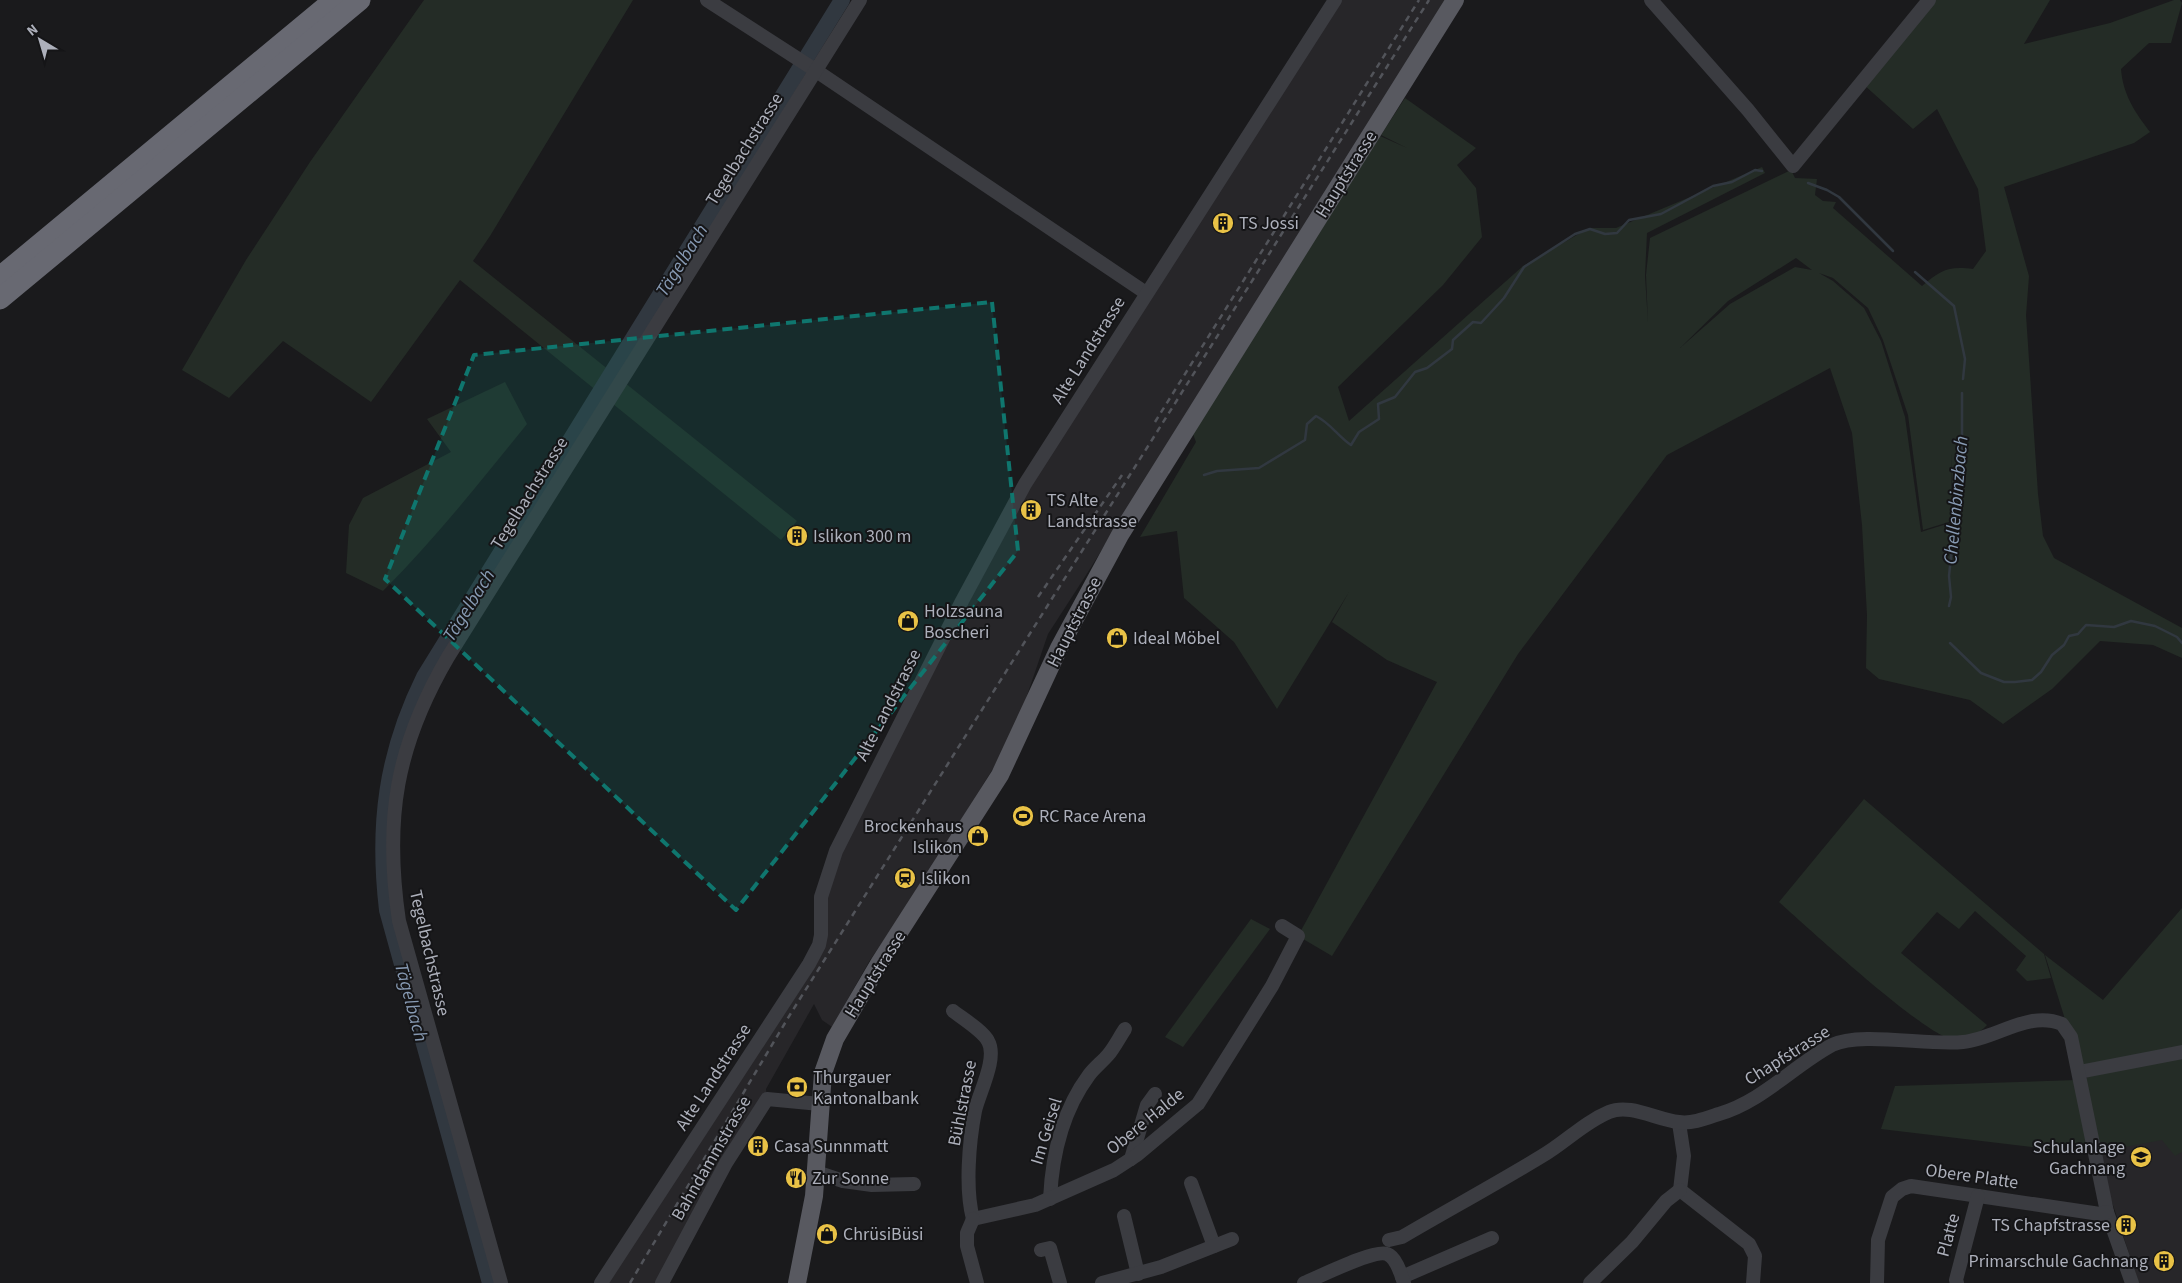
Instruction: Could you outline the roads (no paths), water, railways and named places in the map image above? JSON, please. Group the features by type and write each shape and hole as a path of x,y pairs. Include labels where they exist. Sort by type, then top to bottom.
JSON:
{"highway":[{"path":"0,277 334,0"},
{"path":"0,299 360,0"}],"main road":[{"name":"Hauptstrasse","path":"797,1283 812,1215 820,1104 825,1064 834,1039 880,962 1000,775 1059,648 1119,536 1455,0"}],"street":[{"path":"707,0 1146,293"},
{"name":"Tegelbachstrasse","path":"501,1283 399,921 393,864 392,828 400,773 419,712 448,657 807,65 860,0"},
{"name":"Alte Landstrasse","path":"601,1283 819,946 823,891 836,851 962,601 1025,484 1335,0"},
{"path":"1651,0 1748,110 1793,166 1929,0"},
{"name":"Obere Halde","path":"973,1219 1034,1205 1114,1170 1131,1159 1198,1104 1230,1056 1272,986 1298,936 1282,926"},
{"name":"Bühlstrasse","path":"952,1011 987,1039 990,1047 989,1065 975,1111 970,1159 970,1208 973,1219"},
{"name":"Chapfstrasse","path":"1389,1240 1402,1237 1536,1159 1588,1122 1612,1111 1631,1110 1679,1122 1697,1120 1722,1113 1752,1099 1833,1045 1852,1039 1940,1043 1965,1042 2034,1021 2049,1020 2062,1024 2067,1030 2079,1072 2107,1212 2132,1283"},
{"name":"Im Geisel","path":"1050,1199 1051,1179 1057,1146 1072,1102 1089,1074 1108,1055 1125,1029"},
{"path":"2079,1072 2182,1052"},
{"path":"1131,1159 1147,1105 1155,1094"},
{"name":"Bahndammstrasse","path":"662,1283 722,1170 766,1099 820,1104"},
{"path":"1590,1283 1632,1242 1666,1201 1680,1190 1684,1156 1679,1122"},
{"path":"816,1172 844,1181 870,1185 914,1184"},
{"path":"1191,1183 1214,1246"},
{"name":"Obere Platte","path":"1877,1283 1878,1240 1892,1197 1902,1189 1911,1186 2100,1214 2107,1212"},
{"path":"1680,1190 1749,1244 1755,1256 1753,1283"},
{"name":"Platte","path":"1957,1283 1956,1280 1978,1196"},
{"path":"1124,1216 1138,1274"},
{"path":"973,1219 966,1233 967,1246 977,1283"},
{"path":"1304,1283 1374,1254 1386,1254 1394,1259 1403,1280 1492,1238"},
{"path":"1102,1283 1138,1274 1232,1239"},
{"path":"1041,1250 1050,1248 1060,1283"}],"waterway":[{"name":"Tägelbach","path":"490,1283 387,910 383,849 384,819 393,762 411,706 424,677 842,0"},
{"name":"Chellenbinzbach","path":"1204,475 1217,471 1259,468 1305,440 1307,424 1316,416 1326,422 1351,445 1359,432 1379,419 1378,404 1395,397 1415,372 1427,368 1452,349 1453,340 1473,322 1481,323 1504,298 1524,267 1575,234 1590,229 1605,234 1617,233 1629,220 1661,214 1713,186 1732,182 1755,170 1762,171"},
{"name":"Chellenbinzbach","path":"1808,183 1839,197 1893,251"},
{"name":"Chellenbinzbach","path":"1915,272 1954,306 1965,359 1963,379"},
{"name":"Chellenbinzbach","path":"1949,606 1951,597 1949,576 1962,454 1962,393"},
{"name":"Chellenbinzbach","path":"1950,643 1981,673 2004,682 2032,680 2041,672 2052,655 2064,645 2069,636 2078,634 2086,625 2114,627 2131,621 2155,626 2177,637 2182,643"}],"railway":[{"path":"1155,422 1419,0"},
{"path":"630,1283 791,1013 1429,0"},
{"path":"1038,597 1122,475"}],"place":[{"name":"TS Jossi","path":"1223,223"},
{"name":"TS Alte Landstrasse","path":"1031,510"},
{"name":"Islikon 300 m","path":"797,536"},
{"name":"Holzsauna Boscheri","path":"908,621"},
{"name":"Ideal Möbel","path":"1117,638"},
{"name":"RC Race Arena","path":"1023,816"},
{"name":"Brockenhaus Islikon","path":"978,836"},
{"name":"Islikon","path":"905,878"},
{"name":"Thurgauer Kantonalbank","path":"797,1087"},
{"name":"Casa Sunnmatt","path":"758,1146"},
{"name":"Schulanlage Gachnang","path":"2141,1157"},
{"name":"Zur Sonne","path":"796,1178"},
{"name":"TS Chapfstrasse","path":"2126,1225"},
{"name":"ChrüsiBüsi","path":"827,1234"},
{"name":"Primarschule Gachnang","path":"2164,1261"}]}
